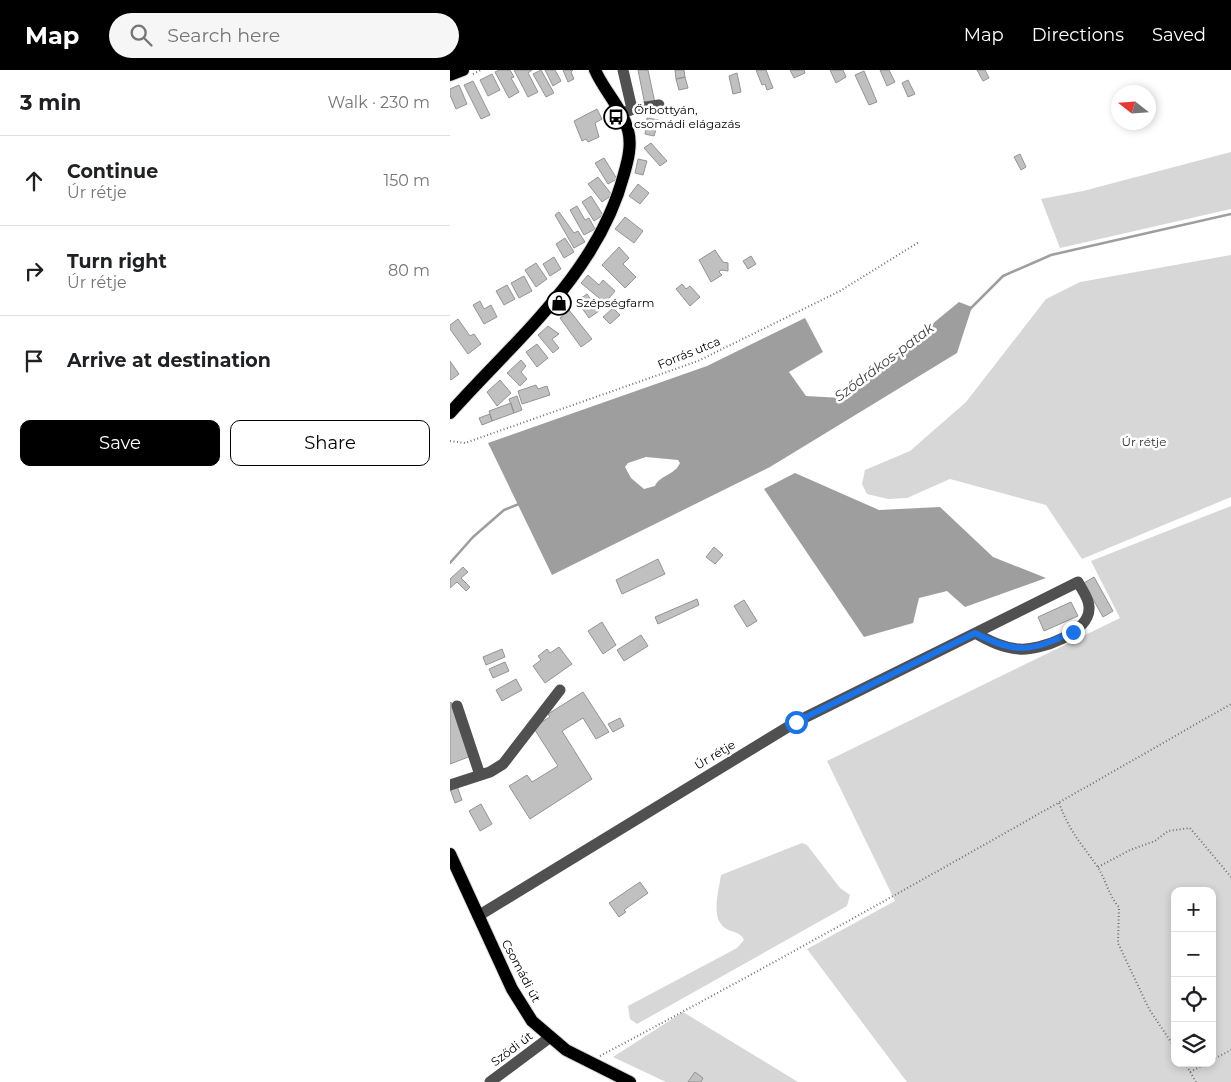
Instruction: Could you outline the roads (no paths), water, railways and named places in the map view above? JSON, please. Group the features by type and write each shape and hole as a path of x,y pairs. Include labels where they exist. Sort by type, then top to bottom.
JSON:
{"main road":[{"path":"450,74 463,70"},
{"path":"450,413 560,293 588,255 611,215 627,162 630,145 628,128 596,70"},
{"path":"605,70 617,109"},
{"name":"Csomádi út","path":"450,854 512,989 532,1021 549,1038 589,1062 630,1082"}],"street":[{"path":"623,70 632,109"},
{"path":"617,109 659,105"},
{"name":"Úr rétje","path":"478,916 796,722 975,633 1078,582 1089,606 1088,616 1084,623 1073,632 1040,647 1021,649 1005,647 975,633"},
{"path":"450,785 480,775 503,764 513,754 560,690"},
{"path":"457,706 480,775"},
{"name":"Sződi út","path":"490,1082 549,1038"}],"waterway":[{"name":"Sződrákos-patak","path":"970,309 1003,276 1051,255 1231,214"},
{"name":"Sződrákos-patak","path":"450,563 473,537 504,510 519,504"}],"place":[{"name":"Őrbottyán, csomádi elágazás","path":"616,117"},
{"name":"Szépségfarm","path":"559,303"}]}
